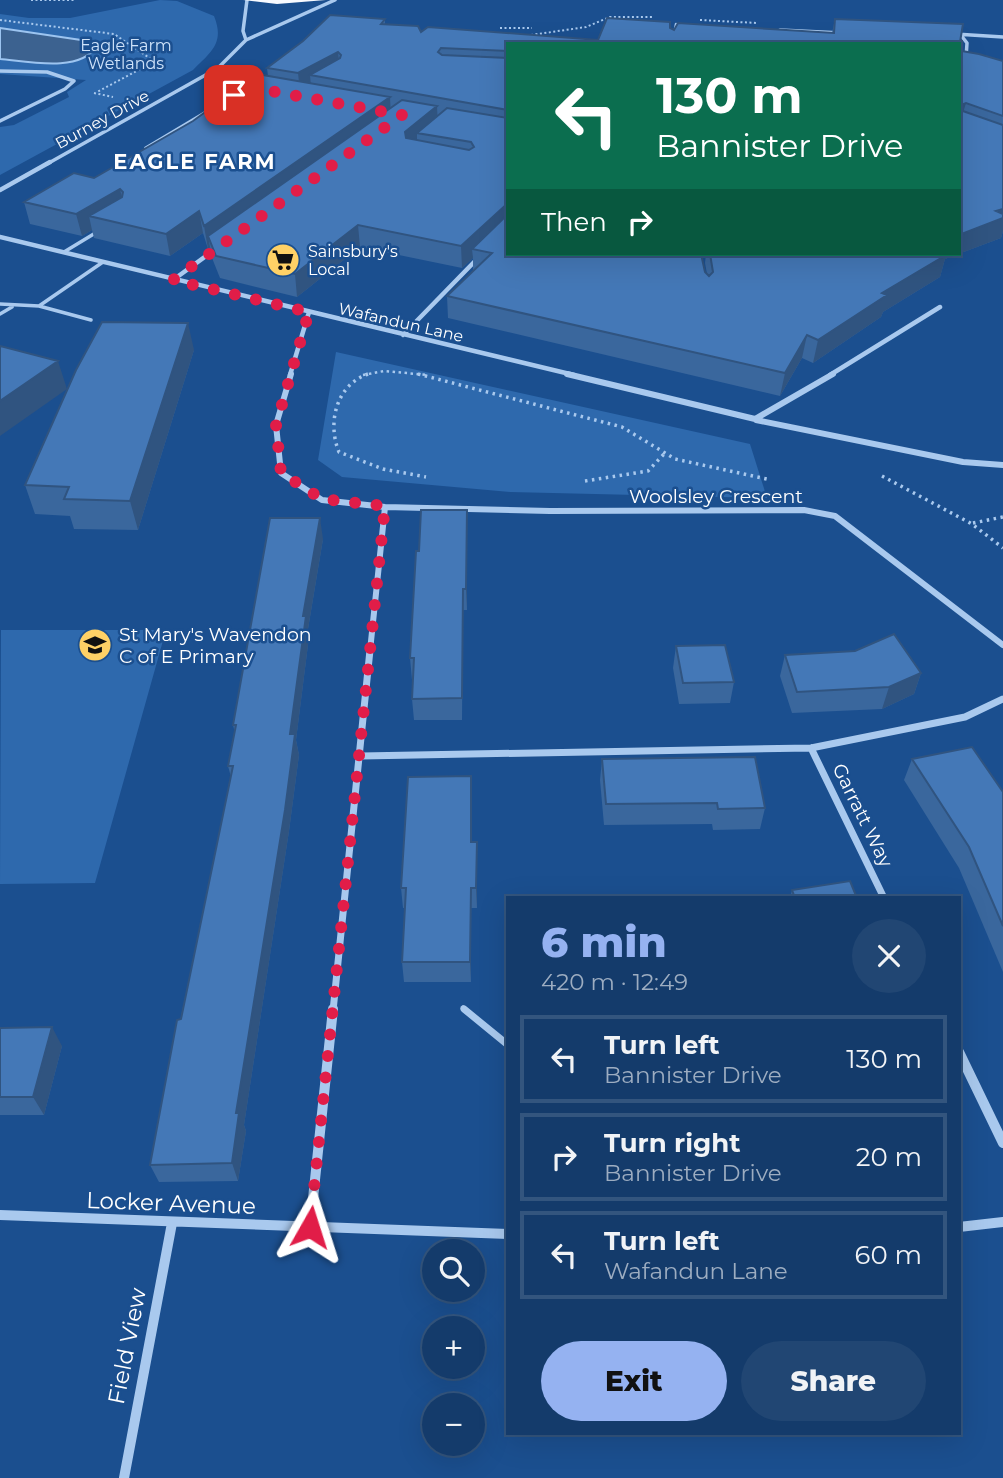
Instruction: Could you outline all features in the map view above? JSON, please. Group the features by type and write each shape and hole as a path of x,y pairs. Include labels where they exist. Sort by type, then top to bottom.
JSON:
{"highway":[{"path":"247,0 322,0"}],"street":[{"path":"247,0 243,31 246,40 335,0"},
{"path":"668,24 689,25"},
{"path":"769,29 849,33"},
{"path":"948,34 1003,37"},
{"path":"960,34 967,43 968,54 964,65"},
{"name":"Burney Drive","path":"0,190 218,68 246,40"},
{"path":"0,71 50,72 74,81 65,89 0,121"},
{"path":"143,150 210,110"},
{"name":"Wafandun Lane","path":"0,237 755,419 963,461 1003,465"},
{"path":"173,280 228,241"},
{"path":"403,335 479,257"},
{"path":"755,419 940,307"},
{"name":"Woolsley Crescent","path":"309,312 276,425 281,473 322,499 385,506 550,511 804,510 835,516 1003,645"},
{"path":"310,1227 385,506"},
{"path":"361,756 811,748 965,717 1003,699"},
{"name":"Garratt Way","path":"811,748 883,896"},
{"path":"961,1056 1003,1143"},
{"name":"Locker Avenue","path":"0,1215 506,1234"},
{"path":"961,1227 1003,1222"},
{"name":"Field View","path":"124,1478 172,1223"}],"lane":[{"path":"672,42 676,24"},
{"path":"187,123 200,122"},
{"path":"64,252 104,227"},
{"path":"39,306 103,261"},
{"path":"0,304 12,307 39,306 91,320"},
{"path":"0,314 12,307"},
{"path":"463,1009 506,1043"}],"path":[{"path":"31,0 74,0"},
{"path":"529,35 586,27 610,17 659,18"},
{"path":"689,19 757,23"},
{"path":"500,28 532,28"},
{"path":"516,28 519,35"},
{"path":"432,478 383,469 339,452 330,433 338,400 347,384 376,371 398,370 426,375 622,427 639,434 664,454 719,470 783,482"},
{"path":"579,482 648,471 664,454"},
{"path":"972,524 1003,517"}],"green space":[{"name":"Eagle Farm Wetlands","path":"160,0 177,1 214,16 217,40 205,58 193,70 0,175 0,127 14,125 69,97 67,92 86,80 0,74 0,14 29,18 70,18"},
{"path":"336,352 750,444 767,498 510,492 342,477 318,460"},
{"path":"1,630 166,630 95,883 0,884"}],"shaded area":[{"path":"0,28 81,40 95,47 88,55 65,63 0,59"}],"building":[{"path":"330,15 385,19 381,24 418,26 421,32 428,27 598,40 607,18 670,22 670,28 674,30 678,23 834,33 835,19 963,24 960,42 506,42 506,51 441,48 438,52 442,55 506,58 506,110 310,75 340,58 338,52 298,73 267,68 303,41"},
{"path":"961,50 1003,61 1003,116 966,103 961,105"},
{"path":"257,74 390,97 204,226 199,211 166,234 89,216 122,197 123,192 120,189 76,214 24,202 74,173 94,178 193,121"},
{"path":"402,100 437,106 405,132 406,138 469,150 474,147 471,142 417,133 447,108 506,118 506,205 461,246 358,225 295,274 216,256 208,236"},
{"path":"961,110 1003,125 1003,209 996,211 1003,214 1003,218 961,234"},
{"path":"506,216 506,256 701,256 705,272 709,276 713,272 710,256 944,256 882,293 887,295 818,340 807,335 785,373 447,296 492,253 472,249"},
{"path":"102,322 188,323 130,501 64,499 69,487 25,485 76,370"},
{"path":"0,346 58,361 0,401"},
{"path":"421,510 467,510 462,698 412,699 414,658 410,658"},
{"path":"270,518 320,518 303,616 306,616 290,734 295,734 285,810 236,1113 239,1113 232,1163 150,1165 177,1020 181,1019 233,766 228,766 236,725 233,725"},
{"path":"894,634 921,673 889,687 797,692 785,655 855,651"},
{"path":"725,645 734,682 683,683 676,646"},
{"path":"972,747 1003,792 1003,926 969,847 912,759"},
{"path":"755,757 765,808 718,809 717,803 606,804 602,759"},
{"path":"471,776 471,842 477,842 476,888 471,888 470,962 402,962 406,888 401,888 408,777"},
{"path":"850,881 856,896 794,896 792,890"},
{"path":"52,1027 33,1097 0,1097 0,1028"}],"place":[{"name":"Sainsbury's Local","path":"283,260"},
{"name":"St Mary's Wavendon C of E Primary","path":"95,645"}],"district":[{"name":"EAGLE FARM","path":"195,162"}],"route":[{"path":"234,95 248,87 402,115 173,280 309,312 276,425 281,473 322,499 385,506 310,1227"}]}
